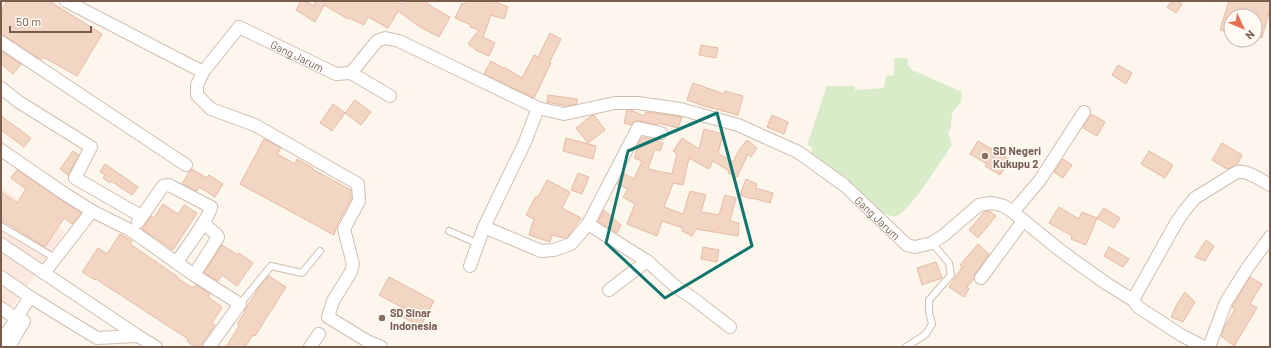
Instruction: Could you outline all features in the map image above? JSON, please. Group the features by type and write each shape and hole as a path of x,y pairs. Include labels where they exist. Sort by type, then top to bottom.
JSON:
{"street":[{"path":"70,2 202,72 197,95 211,109 255,125 358,184 359,201 344,229 352,264 351,272 334,301 328,317 381,347"},
{"name":"Gang Jarum","path":"202,72 239,27 336,74 351,73 377,41 384,38 399,40 538,108 564,114 615,103 638,103 680,109 738,125 798,152 844,185 907,245 915,247 932,243 944,235 978,205 991,203 1004,206 1072,260 1133,300 1138,307 1181,335 1204,347"},
{"path":"1,42 186,164"},
{"path":"351,73 390,96"},
{"path":"1,88 19,102 91,147 65,194"},
{"path":"470,266 484,227 525,142 538,108"},
{"path":"1013,212 1040,180 1084,112"},
{"path":"484,227 541,251 554,250 571,244 588,224 638,128 661,133"},
{"path":"1,150 92,211 132,231 194,275 240,304 209,347"},
{"path":"1133,300 1176,222 1195,198 1241,171 1270,185"},
{"path":"75,178 142,216"},
{"path":"132,231 163,186 169,185 211,207 211,210 203,223 177,262"},
{"path":"44,273 92,211"},
{"path":"981,278 1023,221"},
{"path":"194,275 218,237 203,223"},
{"path":"588,224 647,261 676,287 730,327"},
{"path":"1208,347 1226,302 1248,267 1270,237"},
{"path":"1,244 156,347"},
{"path":"609,290 647,261"},
{"path":"1,277 33,299 97,338 138,336"},
{"path":"9,347 20,321 33,299"},
{"path":"1,308 20,321"},
{"path":"1,342 20,321"},
{"path":"310,347 319,334"}],"lane":[{"path":"1,226 55,258"},
{"path":"449,231 479,244"},
{"path":"906,347 926,334 932,324 928,312 929,300 951,275 950,263 932,243"},
{"path":"240,304 271,266 302,273 320,251"}],"highlighted area":[{"path":"717,113 752,246 665,298 606,243 628,151"}],"shaded area":[{"path":"1,188 65,232 1,323"}],"green space":[{"path":"894,58 907,58 908,65 912,70 962,92 961,102 952,113 951,128 948,133 952,145 926,184 909,205 896,216 885,213 881,219 811,154 812,147 807,145 827,86 855,86 855,90 884,88 886,76 894,75"}],"building":[{"path":"7,1 49,1 102,34 77,76 43,57 41,60 5,36 1,35 1,12"},
{"path":"301,1 305,1 314,6 316,1 396,1 402,4 405,1 424,1 450,17 439,37 420,27 398,11 388,28 368,17 364,25 349,18 348,19 324,5 315,22 296,10"},
{"path":"466,1 493,1 508,7 504,19 491,15 483,37 495,43 489,56 477,51 468,44 479,30 470,27 471,25 455,18 462,3 464,5"},
{"path":"1172,1 1177,1 1182,4 1176,13 1167,7"},
{"path":"1229,1 1270,1 1270,9 1263,34 1263,8 1227,8"},
{"path":"1223,20 1223,31 1220,30"},
{"path":"550,33 561,39 534,98 484,74 491,61 522,78 534,55 538,57"},
{"path":"701,45 718,48 716,58 699,55"},
{"path":"1,51 21,64 13,74 1,64"},
{"path":"1118,65 1132,73 1126,84 1112,75"},
{"path":"693,83 724,94 725,91 743,96 738,115 687,100"},
{"path":"548,95 577,99 577,104 567,106 547,102"},
{"path":"355,100 371,112 361,125 345,113"},
{"path":"333,104 345,113 332,131 320,123"},
{"path":"627,110 631,110 644,116 646,112 682,117 678,128 658,123 657,125 640,121 634,121 631,125 624,123"},
{"path":"1091,114 1105,122 1097,136 1083,128"},
{"path":"594,115 605,130 588,143 576,128"},
{"path":"772,115 788,122 784,134 767,127"},
{"path":"1,116 31,138 24,147 1,130"},
{"path":"704,129 723,134 718,153 733,162 739,150 747,140 757,148 751,157 748,154 737,177 728,173 729,171 713,161 709,169 689,158 683,185 673,183 664,207 683,214 690,191 706,195 701,212 719,215 725,195 736,198 730,221 739,223 738,236 696,229 692,236 682,231 683,228 662,221 657,236 627,224 635,204 623,197 628,189 617,184 623,173 634,179 642,161 634,158 638,144 642,137 663,143 660,151 655,149 648,169 672,174 677,154 673,151 682,138 699,149"},
{"path":"566,138 596,146 593,159 563,151"},
{"path":"264,139 281,148 277,154 295,164 297,159 313,168 312,169 351,190 351,199 337,225 334,235 240,184"},
{"path":"978,141 1010,160 1000,175 985,166 987,164 970,154"},
{"path":"1222,143 1242,155 1237,165 1227,169 1212,160"},
{"path":"73,151 79,155 68,175 60,169"},
{"path":"1149,151 1173,165 1165,178 1141,164"},
{"path":"1063,159 1072,165 1063,178 1054,172"},
{"path":"105,164 138,187 132,195 111,181 110,183 103,178 105,175 100,172"},
{"path":"192,169 207,178 209,175 223,184 215,197 199,187 197,191 182,184"},
{"path":"17,170 81,213 72,224 64,218 45,247 4,221 1,221 1,192 17,203 26,189 11,178"},
{"path":"578,173 589,177 582,194 571,190"},
{"path":"746,179 757,184 755,188 773,193 770,203 740,195"},
{"path":"547,180 570,192 562,208 581,218 567,238 552,235 550,242 529,235 534,219 526,215 536,196 538,197"},
{"path":"163,204 178,214 184,205 197,213 173,250 142,229 151,216 154,218"},
{"path":"1059,207 1079,219 1082,212 1097,218 1086,245 1071,239 1072,236 1049,223"},
{"path":"1104,208 1120,218 1114,228 1097,218"},
{"path":"604,210 621,225 617,233 598,221"},
{"path":"990,211 996,216 978,238 969,230 984,212"},
{"path":"120,234 132,241 130,244 178,277 177,278 193,288 196,285 210,294 208,297 222,307 212,323 215,325 200,347 195,347 187,341 188,339 96,279 95,280 82,272 98,248 107,254"},
{"path":"1206,240 1214,246 1205,261 1195,257"},
{"path":"978,244 989,254 975,274 974,279 967,287 969,289 964,297 949,287 962,267 960,265"},
{"path":"222,245 238,255 239,253 253,263 237,286 222,275 218,281 204,273"},
{"path":"703,247 719,250 717,262 701,259"},
{"path":"1109,247 1129,259 1123,267 1104,256"},
{"path":"936,262 942,278 922,285 917,268"},
{"path":"269,276 286,287 255,336 253,335 245,347 226,347 239,326 237,324 245,312 244,311 260,286"},
{"path":"389,277 434,301 420,327 403,317 407,310 379,295"},
{"path":"1250,277 1262,284 1250,304 1257,308 1234,346 1221,336 1235,309 1232,307"},
{"path":"1185,292 1195,302 1183,322 1171,317"}],"place":[{"name":"SD Negeri Kukupu 2","path":"985,156"},
{"name":"SD Sinar Indonesia","path":"382,318"}]}
